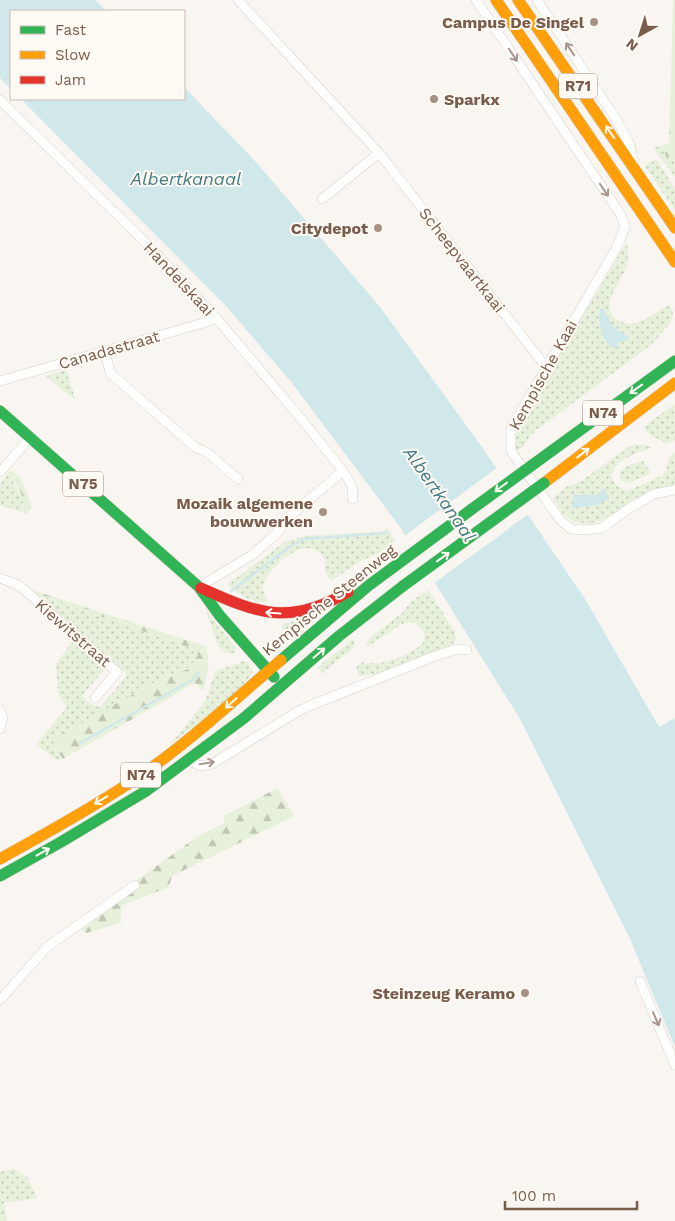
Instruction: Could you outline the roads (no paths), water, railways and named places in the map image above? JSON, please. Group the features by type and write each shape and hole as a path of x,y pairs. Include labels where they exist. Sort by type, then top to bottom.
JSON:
{"main road":[{"name":"R71","path":"496,0 675,262"},
{"name":"R71","path":"518,0 675,228"},
{"name":"Kempische Steenweg","path":"0,859 119,790 178,747 335,612 675,361"},
{"name":"N74","path":"0,876 61,842 146,790 244,718 339,636 403,586 544,483 675,383"},
{"name":"N75","path":"0,411 200,587 220,616 282,685"},
{"name":"N75","path":"200,587 249,609 267,613 300,613 335,601 365,579 391,569"}],"street":[{"name":"Scheepvaartkaai","path":"238,0 379,153 546,368"},
{"name":"Kempische Kaai","path":"476,0 622,215 625,227 617,247 511,428 511,451 561,521 571,529 602,528 628,509 654,494 675,490"},
{"path":"537,0 616,118 630,145 638,173"},
{"name":"Handelskaai","path":"0,100 149,246 217,319 343,471 352,486 353,499"},
{"path":"322,199 379,153"},
{"name":"Canadastraat","path":"0,381 217,319"},
{"path":"105,351 110,373 195,447 208,452 238,479"},
{"path":"0,472 30,438"},
{"path":"200,587 252,555 277,533 290,516 343,471"},
{"name":"Kiewitstraat","path":"0,578 20,586 117,672 95,698"},
{"path":"178,747 187,760 200,766 212,764 309,706 435,656 457,650 467,650"},
{"path":"0,711 3,717 0,729"},
{"path":"219,736 215,747 217,753 226,756"},
{"path":"0,1000 47,947 135,885"},
{"path":"640,981 675,1065"}],"water":[{"path":"0,0 95,0 106,10 10,10 10,88 0,78"},
{"name":"Albertkanaal","path":"185,88 255,161 380,307 482,447 585,599 659,727 675,718 675,1047 630,939 519,717 400,527 292,383 225,305 22,100 185,100"},
{"path":"600,309 604,309 613,326 629,337 628,340 618,343 616,349 604,338 600,327"},
{"path":"605,488 609,499 596,505 572,508 574,495 596,495"}],"waterway":[{"path":"231,591 303,539 386,533"},
{"path":"80,743 192,680 199,672"}],"place":[{"name":"Campus De Singel","path":"594,22"},
{"name":"Sparkx","path":"434,99"},
{"name":"Citydepot","path":"378,228"},
{"name":"Mozaik algemene bouwwerken","path":"323,512"},
{"name":"Steinzeug Keramo","path":"525,993"}]}
